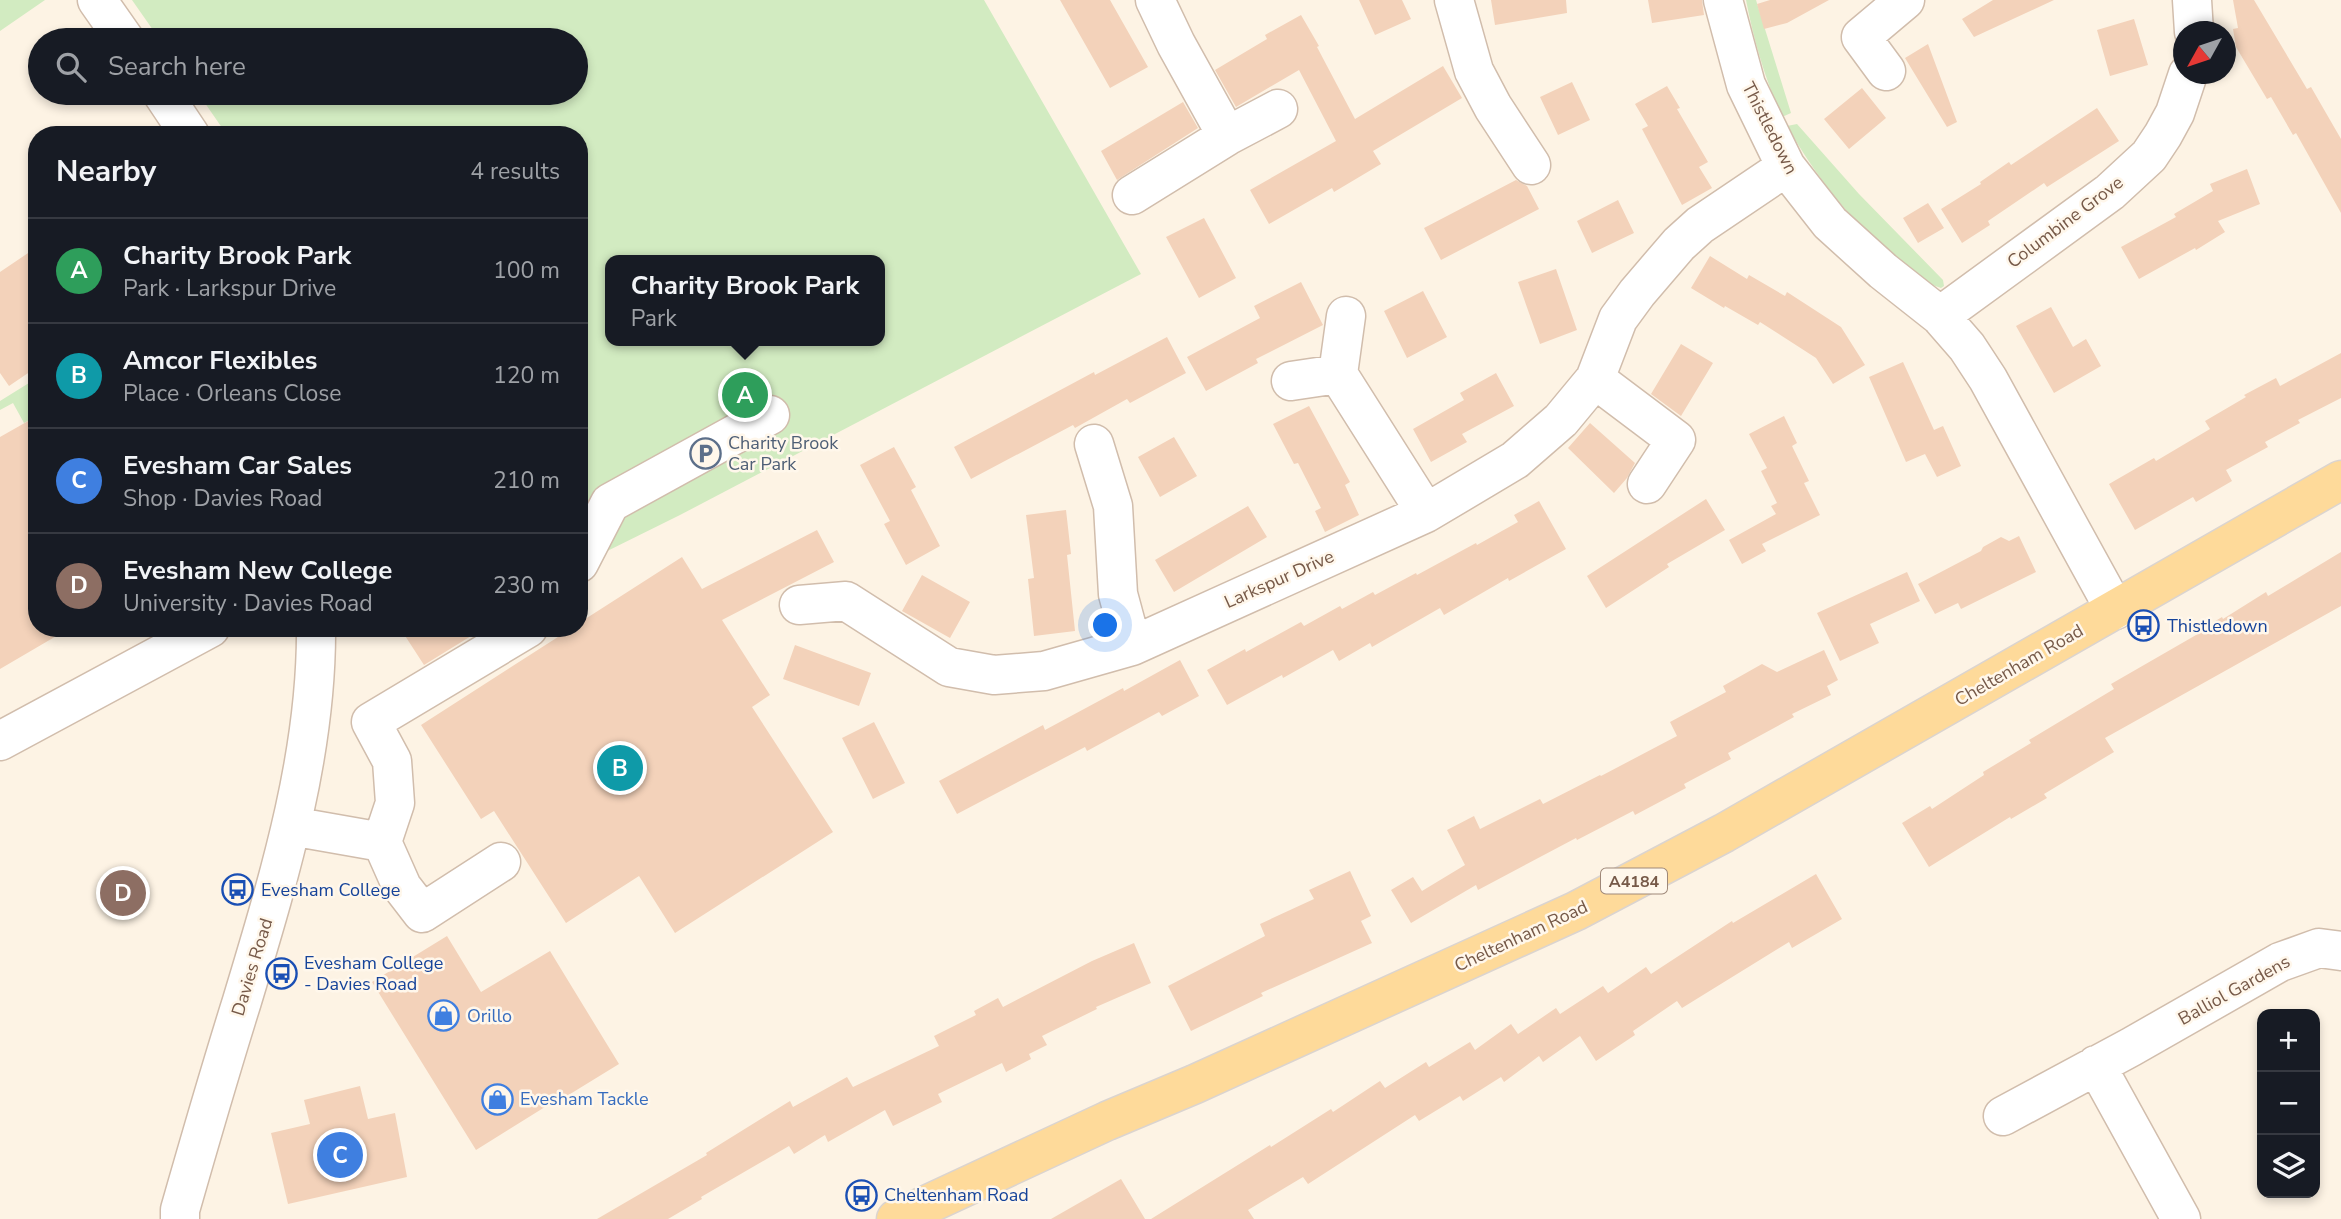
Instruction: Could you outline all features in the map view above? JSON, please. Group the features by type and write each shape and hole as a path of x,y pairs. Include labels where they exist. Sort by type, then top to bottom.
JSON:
{"main road":[{"name":"Cheltenham Road","path":"896,1219 1107,1121 1195,1084 1576,911 1724,833 2341,480"}],"street":[{"path":"97,0 117,28"},
{"path":"1155,0 1227,136"},
{"path":"1454,0 1474,71 1493,107 1531,165"},
{"name":"Thistledown","path":"1723,0 1746,85 1786,167 1830,223 1882,271 1940,316 1967,346 1988,379 2115,610"},
{"path":"1886,71 1861,37 1905,0"},
{"path":"2192,0 2193,21"},
{"name":"Columbine Grove","path":"1940,316 2109,192 2149,156 2175,113 2185,84"},
{"path":"170,105 184,126"},
{"path":"1132,195 1227,136 1278,109"},
{"name":"Larkspur Drive","path":"799,605 846,601 948,667 994,675 1044,671 1132,646 1426,513 1515,460 1561,420 1595,379 1618,319 1679,244 1700,225 1786,167"},
{"path":"1346,316 1338,374 1426,513"},
{"path":"1291,381 1338,374"},
{"path":"1595,379 1676,440 1647,484"},
{"path":"588,546 610,503 771,415"},
{"path":"1094,444 1113,506 1118,594 1132,646"},
{"path":"0,741 193,637"},
{"name":"Davies Road","path":"180,1219 180,1210 261,939 291,826 304,759 316,664 316,637"},
{"path":"500,862 422,913 402,887 382,842 395,803 392,761 370,722 513,637"},
{"path":"291,826 382,842"},
{"name":"Balliol Gardens","path":"2003,1116 2280,962 2319,948 2341,951"},
{"path":"2096,1065 2181,1219"}],"green space":[{"path":"0,0 45,0 0,31"},
{"path":"132,0 984,0 1141,274 588,561 588,126 221,126 206,105 588,105 588,28 152,28"},
{"path":"1746,0 1756,0 1791,113 1782,117 1761,60"},
{"path":"1797,124 1859,194 1943,280 1944,286 1935,286 1915,274 1867,232 1837,200 1787,126"},
{"path":"28,384 28,421 24,423 13,403 0,410 0,401"}],"building":[{"path":"1060,0 1110,0 1148,67 1110,88"},
{"path":"1359,0 1402,0 1411,19 1375,35"},
{"path":"1491,0 1566,0 1567,13 1495,25"},
{"path":"1648,0 1702,0 1704,15 1652,23"},
{"path":"1770,0 1829,0 1787,23 1764,29 1757,4"},
{"path":"1993,0 2054,0 1974,37 1962,19"},
{"path":"2233,0 2254,0 2307,89 2311,87 2341,139 2341,213 2296,133 2293,135 2271,97 2267,99 2236,47 2238,28"},
{"path":"1301,15 1355,119 1443,66 1462,98 1373,151 1381,164 1334,192 1332,188 1269,224 1250,190 1336,141 1299,70 1236,107 1215,70 1267,39 1265,35"},
{"path":"2134,19 2148,65 2110,76 2097,30"},
{"path":"1928,44 1957,122 1947,127 1905,58"},
{"path":"1572,82 1590,120 1558,135 1540,97"},
{"path":"1667,86 1680,108 1677,109 1708,162 1699,167 1712,188 1682,205 1642,129 1648,126 1635,104"},
{"path":"1862,88 1886,118 1849,149 1824,119"},
{"path":"1183,102 1198,128 1117,180 1101,151"},
{"path":"2097,108 2119,141 2047,187 2044,183 1988,221 1990,225 1962,243 1941,209 1981,184 1980,182 2009,162 2011,165"},
{"path":"2247,169 2260,204 2218,221 2225,232 2139,279 2121,247 2176,217 2174,214 2213,191 2210,184"},
{"path":"1516,180 1527,186 1539,209 1441,260 1424,228"},
{"path":"1618,200 1634,233 1592,253 1577,221"},
{"path":"1928,203 1944,228 1918,243 1903,218"},
{"path":"1204,218 1236,278 1199,298 1166,237"},
{"path":"28,253 28,373 9,386 0,373 0,272"},
{"path":"1710,256 1747,279 1749,275 1785,296 1787,292 1841,327 1865,365 1833,384 1816,358 1760,322 1758,325 1691,288"},
{"path":"1556,269 1577,330 1540,344 1518,282"},
{"path":"1301,282 1323,325 1256,359 1258,363 1206,391 1187,357 1260,318 1254,306"},
{"path":"1423,291 1447,337 1407,358 1384,311"},
{"path":"2051,307 2073,347 2086,339 2101,366 2054,393 2016,326"},
{"path":"1167,337 1186,373 1130,403 1127,399 1075,428 1073,425 971,479 954,447 1094,372 1095,375"},
{"path":"1681,344 1713,363 1681,416 1651,394"},
{"path":"2341,353 2341,398 2298,420 2300,423 2265,442 2268,447 2226,470 2232,481 2196,502 2193,497 2135,530 2109,484 2154,458 2156,461 2210,429 2205,421 2246,397 2244,395 2276,378 2280,386"},
{"path":"1903,362 1934,430 1943,426 1961,466 1937,477 1925,454 1906,462 1869,377"},
{"path":"1496,373 1514,406 1462,434 1467,442 1431,462 1413,429 1464,400 1460,393"},
{"path":"1309,406 1350,482 1345,485 1359,515 1325,532 1315,511 1321,508 1298,463 1294,464 1273,424"},
{"path":"1784,416 1797,443 1792,446 1809,481 1804,483 1820,515 1762,544 1766,551 1742,564 1729,540 1776,514 1771,506 1777,503 1761,471 1767,468 1749,434"},
{"path":"28,421 28,637 55,637 0,669 0,437"},
{"path":"1590,423 1635,463 1614,493 1568,448"},
{"path":"1174,437 1197,476 1160,497 1138,457"},
{"path":"894,447 916,487 911,490 940,546 906,565 884,524 890,521 860,465"},
{"path":"1706,499 1725,530 1667,564 1669,567 1606,608 1587,576"},
{"path":"1539,501 1566,549 1444,615 1440,608 1372,647 1370,643 1339,661 1333,650 1227,705 1207,670 1301,622 1304,626 1340,606 1342,609 1373,592 1375,595 1476,543 1477,545 1518,522 1514,515"},
{"path":"1248,506 1267,537 1174,592 1155,560"},
{"path":"1066,510 1071,554 1067,555 1075,631 1034,636 1028,579 1034,578 1026,515"},
{"path":"817,530 834,562 722,620 770,695 752,707 833,832 675,933 639,876 566,923 494,811 481,819 421,725 558,637 588,637 588,617 682,557 702,589"},
{"path":"2019,536 2036,572 1961,609 1958,603 1935,614 1918,584 1981,551 1983,547 2001,537 2009,541"},
{"path":"2341,552 2341,606 2105,738 2114,752 2044,794 2047,798 2011,819 2010,817 1929,867 1902,823 1930,806 1932,809 1984,775 1983,772 2031,743 2029,740 2114,689 2111,684 2203,631 2202,629 2222,617 2223,619 2266,592 2268,596"},
{"path":"1907,572 1920,601 1870,624 1879,643 1840,661 1817,613"},
{"path":"922,575 970,602 950,638 902,611"},
{"path":"406,637 469,637 424,665"},
{"path":"795,645 871,673 859,706 783,679"},
{"path":"1824,650 1838,680 1827,686 1831,695 1792,714 1794,717 1728,753 1731,759 1684,784 1686,788 1635,815 1633,811 1577,840 1576,838 1478,890 1476,885 1411,923 1391,890 1413,877 1422,891 1465,865 1447,830 1474,816 1480,829 1540,799 1543,804 1677,736 1670,722 1726,692 1723,686 1762,664 1777,672"},
{"path":"1180,660 1199,696 1162,716 1159,712 1087,751 1085,747 957,814 939,781 1043,725 1045,730"},
{"path":"874,722 905,783 873,799 842,738"},
{"path":"1350,871 1371,916 1361,921 1372,943 1261,993 1263,996 1191,1031 1168,986 1265,936 1260,924 1314,899 1309,890"},
{"path":"1816,874 1842,919 1792,948 1789,942 1682,1008 1677,1001 1633,1031 1635,1035 1596,1061 1580,1036 1543,1062 1539,1056 1504,1082 1501,1077 1463,1101 1460,1096 1419,1121 1415,1115 1308,1184 1303,1177 1248,1210 1254,1219 1151,1219 1331,1109 1333,1112 1380,1081 1385,1088 1426,1062 1429,1067 1470,1042 1475,1050 1511,1024 1518,1034 1556,1008 1560,1014 1603,986 1608,993 1646,967 1651,974 1732,921 1733,923"},
{"path":"447,936 481,992 550,951 619,1064 476,1150 372,982"},
{"path":"1134,943 1151,983 1096,1007 1097,1009 1042,1036 1047,1045 1029,1054 1031,1059 1006,1072 1002,1063 938,1094 942,1102 893,1126 885,1110 828,1142 825,1135 794,1154 789,1146 668,1219 597,1219 707,1155 706,1153 790,1101 793,1107 847,1077 853,1087 939,1046 934,1036 976,1015 974,1011 998,998 1003,1007 1092,961"},
{"path":"360,1086 368,1119 395,1113 407,1177 288,1204 271,1133 310,1124 304,1100"},
{"path":"1121,1179 1145,1219 1051,1219"}],"place":[{"name":"Charity Brook Park","path":"745,395"},
{"name":"Charity Brook Car Park","path":"705,453"},
{"name":"Thistledown","path":"2144,626"},
{"name":"Amcor Flexibles","path":"620,768"},
{"name":"Evesham College","path":"238,890"},
{"name":"Evesham New College","path":"123,893"},
{"name":"Evesham College - Davies Road","path":"281,973"},
{"name":"Orillo","path":"444,1016"},
{"name":"Evesham Tackle","path":"497,1099"},
{"name":"Evesham Car Sales","path":"340,1155"},
{"name":"Cheltenham Road","path":"861,1195"}]}
